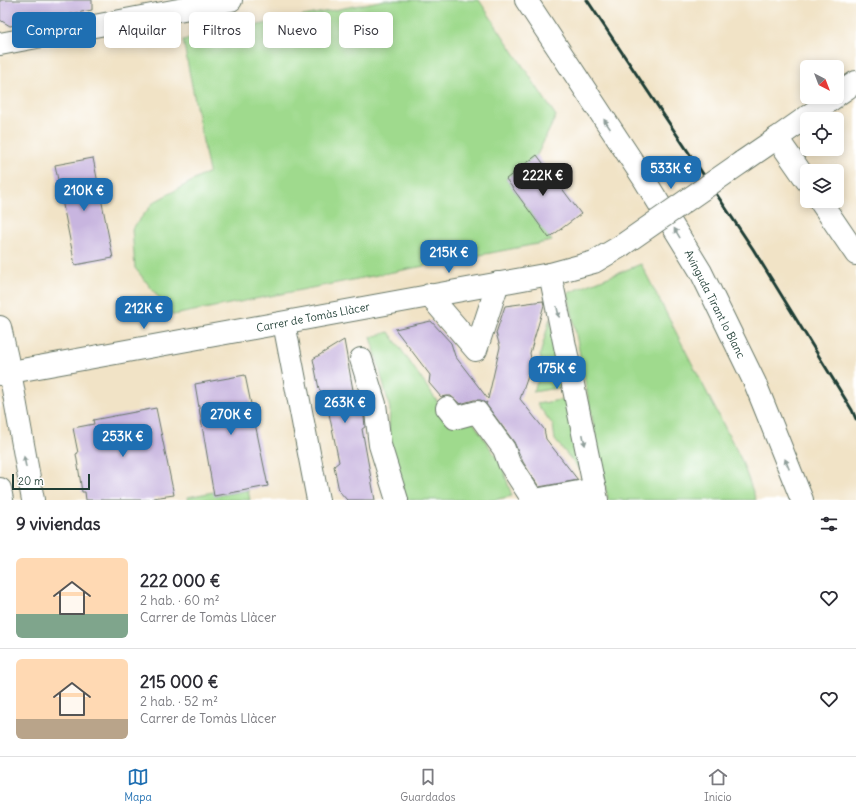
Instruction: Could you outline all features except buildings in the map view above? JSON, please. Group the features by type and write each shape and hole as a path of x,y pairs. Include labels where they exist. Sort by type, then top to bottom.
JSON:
{"street":[{"path":"0,44 231,0"},
{"name":"Avinguda Tirant lo Blanc","path":"526,0 644,179 701,272 755,383 802,500"},
{"name":"Carrer de Tomàs Llàcer","path":"844,90 856,82"},
{"name":"Carrer de Tomàs Llàcer","path":"5,373 550,274 594,262 621,246 825,104"},
{"path":"776,138 800,171"},
{"path":"825,208 856,254"},
{"path":"447,408 455,418 482,411 504,449 509,462 534,500 596,495 550,274"},
{"path":"429,295 476,350 498,283"},
{"path":"284,323 318,500"},
{"path":"0,327 5,373 33,500"},
{"path":"361,359 374,404 380,445 397,500"},
{"path":"0,489 2,500"}],"green space":[{"path":"385,0 479,0 556,116 537,155 506,179 552,241 173,315 135,268 132,229 154,202 209,172 183,40 189,39 189,48 255,48 255,26 263,24 263,48 331,48 331,12 324,12"},
{"path":"641,264 741,459 756,500 608,500 568,293"},
{"path":"550,318 562,387 533,392 543,369 540,355"},
{"path":"389,332 452,423 473,422 502,466 512,496 494,500 407,500 388,445 390,409 371,337"},
{"path":"566,399 581,471 555,440 553,425 537,404"},
{"path":"248,490 250,500 188,500 188,497 213,492 215,496"}],"railway":[{"path":"587,0 753,249 852,410 856,419"}]}
